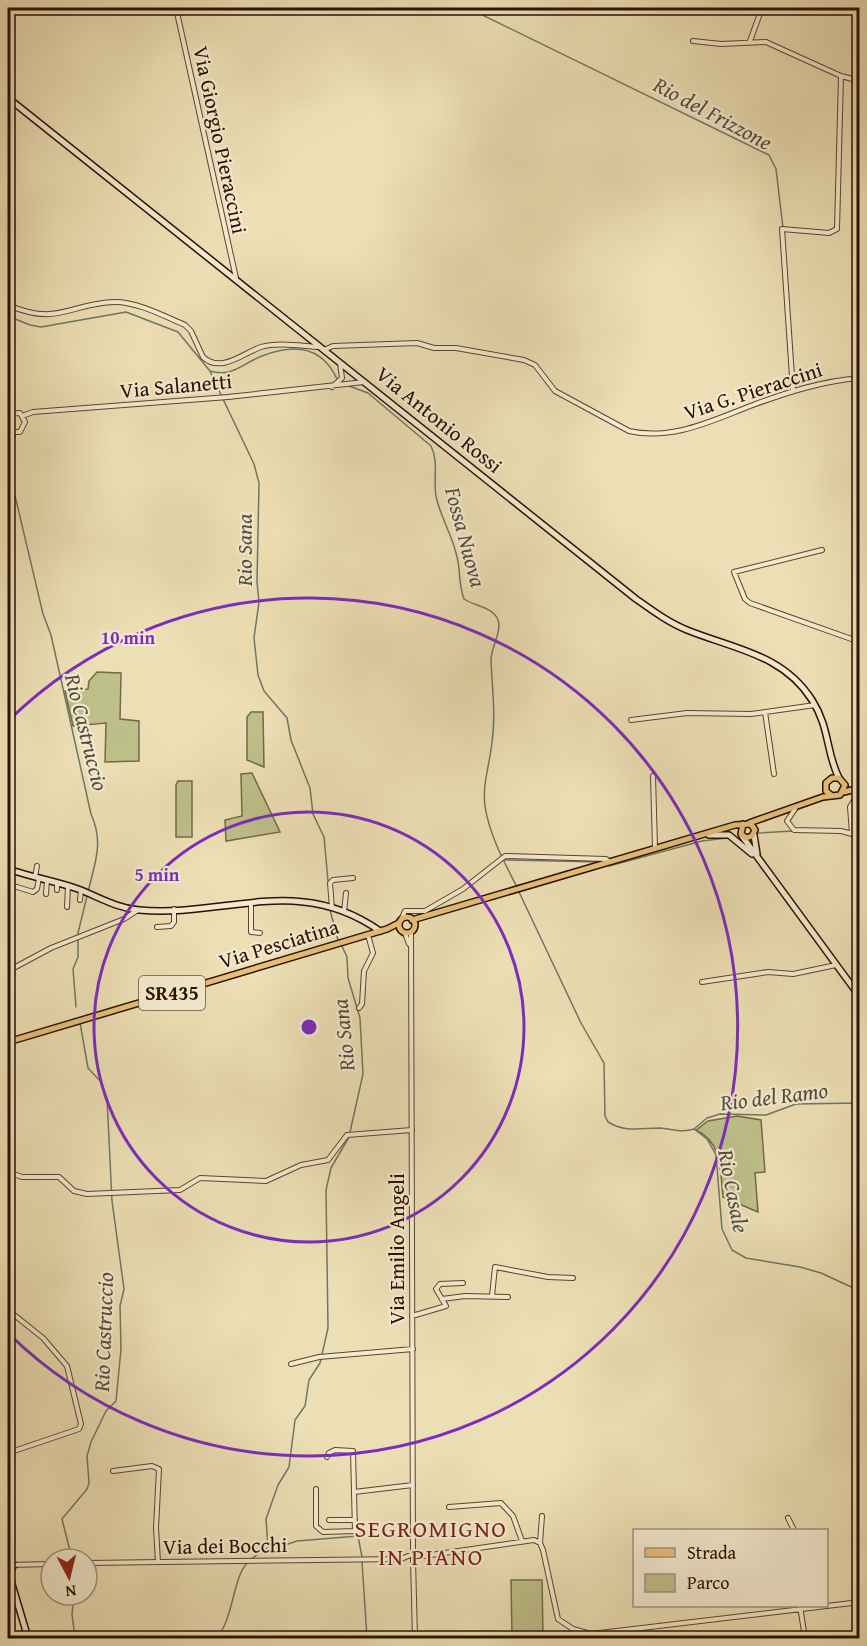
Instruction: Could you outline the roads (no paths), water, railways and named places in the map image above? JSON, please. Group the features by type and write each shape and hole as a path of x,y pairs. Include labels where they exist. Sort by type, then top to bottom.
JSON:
{"main road":[{"name":"Via Antonio Rossi","path":"8,98 636,599 680,627 770,660 795,679 815,705 828,735 833,762"},
{"path":"833,762 830,779 842,780 858,788"},
{"path":"833,762 842,780 842,793"},
{"name":"Via Pesciatina","path":"813,801 830,779"},
{"path":"825,788 831,795"},
{"name":"Via Pesciatina","path":"8,1042 387,929 400,921 423,918 701,835 746,824 858,788"},
{"name":"Via Pesciatina","path":"754,832 771,816"},
{"path":"741,834 746,824 754,832 758,859"},
{"path":"722,829 741,834 746,838 754,832"},
{"path":"741,834 860,997"},
{"path":"701,835 729,835 758,859"},
{"path":"9,869 86,892 108,903 138,910 174,909 251,901 297,900 344,912 380,931"},
{"path":"400,921 405,932"},
{"name":"Via Pesciatina","path":"387,929 405,932 412,921"},
{"path":"10,1565 8,1574 28,1638"}],"street":[{"name":"Via Giorgio Pieraccini","path":"176,8 236,278"},
{"path":"750,41 762,8"},
{"path":"693,40 721,44 750,41 769,43 841,76 860,81"},
{"path":"793,391 783,229 829,232 837,229 841,76"},
{"name":"Via G. Pieraccini","path":"8,305 43,316 115,303 137,306 185,325 194,336 203,357 214,362 236,360 261,347 321,348 417,343 435,348 456,348 524,360 535,365 551,387 560,394 629,431 638,433 693,429 793,391 830,380 860,378"},
{"path":"340,362 342,378"},
{"path":"332,387 353,372"},
{"path":"348,383 353,372"},
{"name":"Via Salanetti","path":"8,414 16,412 22,416 33,412 228,397 366,382"},
{"path":"8,450 13,434 22,429 25,422 22,416"},
{"path":"8,432 13,434"},
{"path":"822,550 734,572 745,598 750,603 860,642"},
{"path":"631,720 687,713 734,715 815,705"},
{"path":"765,712 774,774"},
{"path":"653,776 655,849"},
{"path":"852,833 850,807 858,788"},
{"path":"795,808 787,821 794,830 852,833 860,836"},
{"path":"9,869 12,846"},
{"path":"400,921 403,913 409,910 424,911 454,895 503,857 606,859 611,862"},
{"path":"17,887 33,892 37,889 37,866"},
{"path":"330,907 330,883 333,880 353,878"},
{"path":"46,894 47,880"},
{"path":"57,883 57,890"},
{"path":"68,886 68,907"},
{"path":"80,900 86,892"},
{"path":"344,912 345,893"},
{"path":"251,901 251,932 260,933"},
{"path":"157,927 171,926 174,922 174,909"},
{"path":"8,971 78,937 124,919 138,910"},
{"path":"409,910 412,921"},
{"name":"Via Emilio Angeli","path":"405,932 410,944 415,1638"},
{"path":"359,1008 362,1004 364,971 373,953 368,934"},
{"path":"702,982 768,972 793,974 836,965"},
{"path":"8,1172 22,1177 59,1177 74,1191 111,1194 184,1189 200,1178 266,1181 301,1165 328,1160 349,1135 412,1130"},
{"path":"492,1296 495,1267 548,1277 573,1278"},
{"path":"412,1316 442,1308 445,1304 436,1286 463,1283"},
{"path":"441,1299 508,1297"},
{"path":"8,1310 43,1338 68,1366 81,1424 79,1429 8,1453"},
{"path":"291,1364 322,1357 412,1349"},
{"path":"316,1489 316,1526 323,1532 355,1531 353,1451 335,1450 328,1453 327,1457"},
{"path":"113,1471 152,1466 159,1469 159,1511 156,1528 158,1562"},
{"path":"354,1492 414,1485"},
{"path":"449,1507 501,1503 513,1516 522,1541"},
{"path":"542,1516 540,1544 558,1619 573,1629 591,1636 800,1608 805,1638"},
{"path":"788,1518 794,1529"},
{"path":"329,1520 355,1520"},
{"name":"Via dei Bocchi","path":"99,1563 414,1557 522,1541 534,1540 540,1544"},
{"path":"10,1565 39,1564"},
{"path":"828,1605 860,1602"}],"waterway":[{"name":"Rio del Frizzone","path":"468,8 769,155 776,169 783,228"},
{"name":"Fossa Nuova","path":"8,316 41,327 126,312 178,332 210,371 225,373 262,356 286,349 296,349 306,350 324,360 337,379"},
{"name":"Rio Sana","path":"210,371 221,395"},
{"name":"Fossa Nuova","path":"349,386 368,393 431,446 435,458 436,496 459,564 464,599 488,609 498,620 499,629 491,660 494,722 484,798 493,837 517,887"},
{"name":"Rio Sana","path":"223,399 254,464 259,483 257,582 259,602 254,638 258,675 264,691 287,718 291,740 310,788 313,814 324,837 328,881"},
{"name":"Rio Castruccio","path":"8,466 43,614 51,635 97,834 97,853 88,892"},
{"path":"758,833 793,831"},
{"path":"609,866 702,841 727,838"},
{"path":"504,860 601,862"},
{"name":"Rio Casale","path":"519,892 581,1023 604,1063 605,1116 608,1122 627,1129 660,1128 681,1131 694,1129 707,1139 716,1155 722,1229 732,1250 746,1258 821,1273 860,1291"},
{"name":"Rio Castruccio","path":"76,1007 73,969 78,957 78,933 87,896"},
{"name":"Rio Sana","path":"330,910 338,940"},
{"name":"Rio Sana","path":"341,944 347,957 348,978 360,1018 363,1074 350,1132"},
{"name":"Rio Castruccio","path":"69,1547 62,1519 87,1489 89,1483 87,1456 91,1442 106,1411 116,1401 121,1349 120,1306 124,1289 112,1201 107,1099 101,1082 88,1068 80,1023"},
{"name":"Rio del Ramo","path":"694,1129 707,1118 720,1114 766,1115 796,1104 860,1103"},
{"name":"Rio Sana","path":"349,1137 331,1168 326,1190 328,1328 320,1363 309,1380 305,1406 295,1420 289,1467 278,1485 266,1519 268,1547 273,1549 297,1541 358,1536 362,1557"},
{"path":"251,1559 267,1548"},
{"name":"Rio Sana","path":"362,1562 367,1638"},
{"path":"222,1638 222,1630 239,1577 247,1563"},
{"name":"Rio Castruccio","path":"73,1607 75,1638"}],"district":[{"name":"SEGROMIGNO IN PIANO","path":"431,1543"}]}
